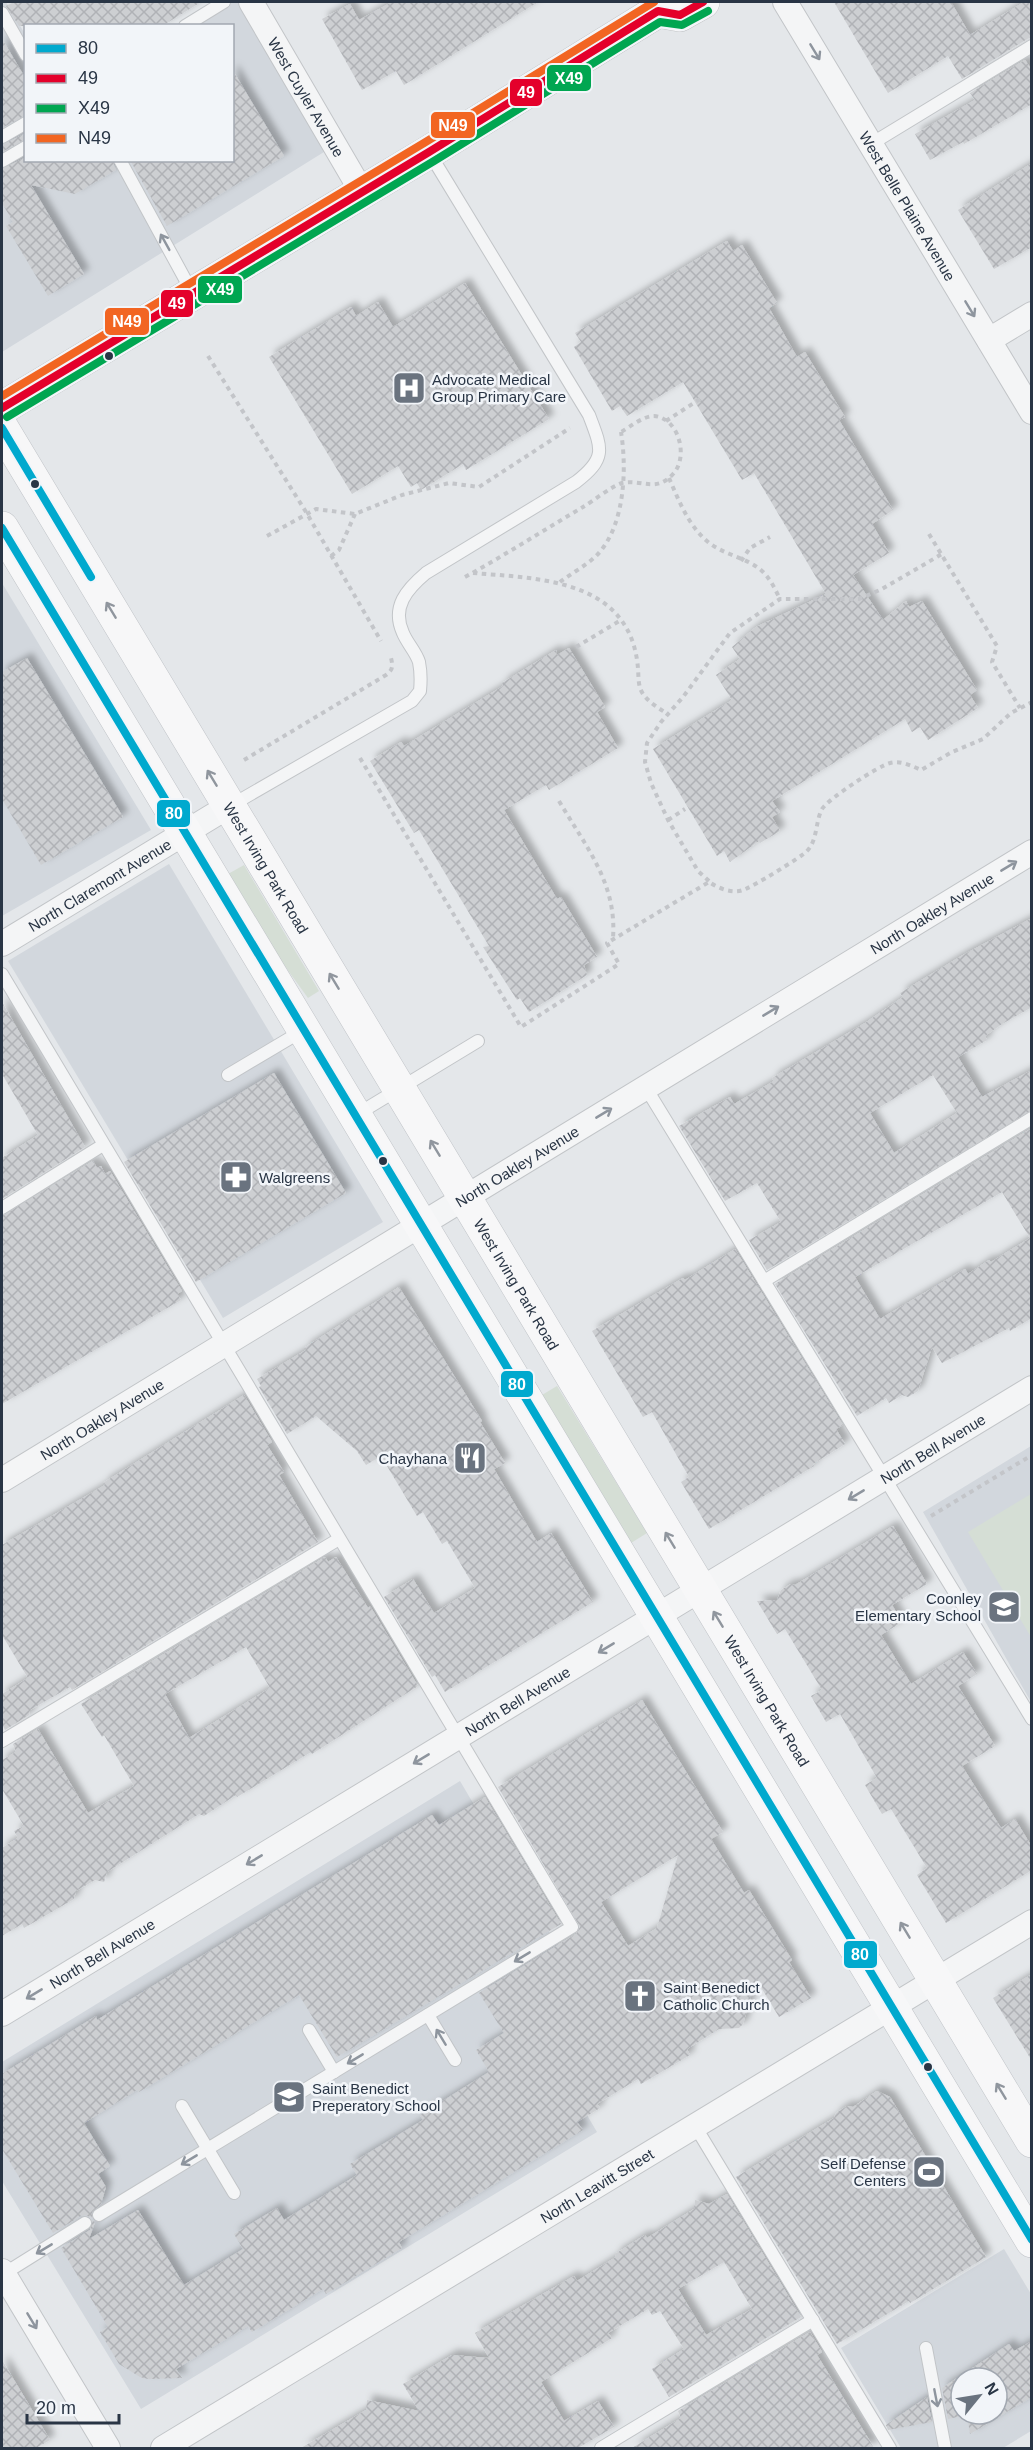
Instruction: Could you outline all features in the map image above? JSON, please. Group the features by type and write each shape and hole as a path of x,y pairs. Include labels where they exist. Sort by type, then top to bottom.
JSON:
{"main road":[{"path":"2,408 429,152 659,6 680,15 703,2"},
{"name":"West Irving Park Road","path":"2,428 1032,2141"},
{"path":"2,528 1032,2241"}],"street":[{"name":"West Cuyler Avenue","path":"251,2 362,192"},
{"name":"West Belle Plaine Avenue","path":"785,2 1032,412"},
{"path":"988,340 1032,314"},
{"name":"North Claremont Avenue","path":"2,944 229,806"},
{"name":"North Oakley Avenue","path":"2,1480 1032,852"},
{"name":"North Bell Avenue","path":"2,2014 1032,1388"},
{"name":"North Leavitt Street","path":"163,2448 1032,1922"},
{"path":"2,2273 108,2448"}],"lane":[{"path":"188,24 224,2"},
{"path":"2,13 24,52"},
{"path":"871,144 1032,46"},
{"path":"2,137 24,124"},
{"path":"2,161 24,148"},
{"path":"229,806 412,700 420,691 419,660 402,632 398,617 400,602 409,588 426,573 576,482 592,470 598,458 599,441 589,415 429,152"},
{"path":"121,162 193,293"},
{"path":"2,974 572,1927 99,2215"},
{"path":"228,1075 303,1030"},
{"path":"355,1115 478,1041"},
{"path":"646,1088 1032,1719"},
{"path":"764,1281 1032,1118"},
{"path":"2,1208 104,1145"},
{"path":"2,1741 339,1539"},
{"path":"428,2014 455,2060"},
{"path":"309,2030 334,2072"},
{"path":"182,2106 234,2193"},
{"path":"695,2126 890,2448"},
{"path":"2,2273 85,2223"},
{"path":"601,2448 813,2320"},
{"path":"926,2348 945,2448"}],"path":[{"path":"208,356 306,513 385,647"},
{"path":"666,421 703,397"},
{"path":"456,583 622,483 660,484 669,478 681,461 681,446 676,431 666,421 655,416 646,418 621,431 625,458 622,483 617,522 605,546 596,556 560,583"},
{"path":"267,536 316,509 355,514 402,495 449,483 479,487 570,428"},
{"path":"669,478 686,517 697,531 722,552 760,569 770,580 780,598"},
{"path":"331,555 339,550 355,514"},
{"path":"929,534 997,645 992,662 1020,708"},
{"path":"741,561 750,548 770,537"},
{"path":"942,555 882,589 859,598 780,598 730,633 647,743 645,762 651,783 668,820 698,872 709,882 726,890 742,891 807,851 815,836 823,808 832,798 891,762 921,770 952,752 983,740 1020,708 1032,702"},
{"path":"473,573 560,583 579,589 600,601 621,620 634,647 639,689 649,703 668,714"},
{"path":"576,647 621,620"},
{"path":"244,760 386,675 393,666 391,657"},
{"path":"352,762 369,752"},
{"path":"360,758 521,1027 619,964 607,943 709,882"},
{"path":"559,801 608,888 614,918 613,939"},
{"path":"668,820 685,809"},
{"path":"928,1518 1032,1455"}],"shaded area":[{"path":"2,2 6,2 24,32 24,162 234,162 234,24 193,24 231,2 246,2 332,147 2,352"},
{"path":"2,583 151,830 2,916"},
{"path":"169,864 383,1222 223,1318 8,961"},
{"path":"244,865 319,991 308,998 284,965 228,874"},
{"path":"557,1386 647,1533 631,1543 542,1395"},
{"name":"Coonley Elementary School","path":"1031,1446 1031,1702 923,1512"},
{"path":"1031,1494 1031,1637 968,1532"},
{"name":"Saint Benedict Preperatory School","path":"460,1781 563,1955 511,1987 597,2132 141,2409 2,2181 2,2062"},
{"path":"1004,2249 1031,2294 1031,2431 1003,2448 901,2448 841,2348"}],"building":[{"path":"14,2 201,2 165,24 24,24 24,26 19,26 6,6"},
{"path":"392,2 538,2 404,85 396,71 362,90 322,19 350,4 359,20"},
{"path":"834,2 951,2 970,35 1024,2 1032,2 1032,36 962,79 948,56 888,93"},
{"path":"2,39 24,76 24,116 2,128"},
{"path":"1025,60 1032,70 1032,104 964,144 963,142 930,160 915,134 975,100 970,93"},
{"path":"234,72 284,156 167,226 131,162 234,162"},
{"path":"24,134 24,140 2,152 2,145"},
{"path":"24,158 24,162 113,162 116,170 75,194 31,185 84,274 48,296 6,226 13,222 2,203 2,169"},
{"path":"1032,163 1032,247 994,269 958,210"},
{"path":"727,241 733,251 742,245 777,303 769,308 797,357 805,352 845,417 839,420 893,510 872,524 889,553 853,575 883,620 906,601 909,607 922,601 977,690 970,695 978,708 928,740 920,727 912,732 905,719 772,801 780,812 772,817 780,831 760,843 759,841 730,862 724,851 717,856 653,749 732,700 716,675 740,659 732,647 756,627 826,594 754,473 742,480 683,382 627,416 620,406 612,411 574,347 581,342 575,333"},
{"name":"Advocate Medical Group Primary Care","path":"465,283 549,419 466,470 463,464 421,490 417,483 411,487 398,466 352,494 269,357 351,307 356,316 378,302 393,327"},
{"path":"569,648 605,707 597,712 618,748 549,790 546,785 504,810 557,899 561,897 597,957 584,965 587,975 529,1012 520,998 517,1000 483,947 489,946 419,830 414,833 370,761 401,742 404,746 503,686 502,683 556,650 557,655"},
{"path":"27,658 123,817 41,865 2,799 2,672"},
{"path":"1032,918 1032,1007 1002,1024 985,1036 987,1040 958,1057 982,1097 1032,1070 1032,1110 767,1270 749,1240 781,1222 757,1183 725,1201 679,1126 730,1097 734,1104 774,1081 772,1078 865,1023 903,997 900,993 963,955","holes":["933,1075 957,1113 894,1153 870,1113"]},
{"path":"2,1002 85,1147 2,1199 2,1158 38,1135 2,1074"},
{"name":"Walgreens","path":"274,1073 346,1193 196,1282 124,1162"},
{"path":"1032,1128 1032,1318 942,1363 932,1347 918,1391 908,1397 902,1395 889,1403 886,1398 857,1416 775,1284","holes":["1002,1192 1030,1238 968,1274 965,1269 880,1319 855,1277"]},
{"path":"93,1161 97,1168 101,1166 105,1174 110,1171 182,1291 177,1294 181,1300 2,1404 2,1216"},
{"path":"735,1249 843,1425 836,1429 845,1444 813,1464 814,1466 709,1529 681,1482 689,1477 652,1412 643,1417 592,1331 683,1278 685,1280"},
{"path":"399,1287 482,1421 480,1422 505,1463 494,1469 537,1542 551,1533 593,1602 445,1692 435,1675 432,1677 384,1597 413,1579 434,1613 475,1588 447,1541 442,1544 423,1512 417,1516 381,1456 366,1465 357,1451 316,1416 287,1434 259,1387 261,1386 257,1379 306,1350 304,1348"},
{"path":"244,1395 272,1442 267,1445 284,1472 279,1475 318,1542 72,1690 70,1687 30,1710 29,1715 5,1730 2,1724 2,1694 28,1678 2,1635 2,1545 105,1485 103,1483"},
{"path":"893,1526 927,1584 892,1605 902,1622 881,1635 911,1684 963,1652 977,1674 958,1686 995,1746 962,1766 1001,1828 1015,1819 1032,1847 1032,1870 946,1923 917,1875 927,1868 891,1809 882,1814 865,1785 877,1778 840,1714 826,1722 811,1696 822,1690 785,1629 777,1634 757,1601 777,1600 781,1590 791,1584 795,1585"},
{"path":"325,1557 328,1562 336,1557 368,1608 370,1606 418,1686 312,1754 311,1752 237,1797 236,1795 204,1816 199,1814 107,1872 104,1882 95,1880 76,1891 74,1899 24,1928 22,1924 2,1936 2,1848 18,1838 14,1831 24,1826 2,1789 2,1760 16,1752 13,1744 38,1729 88,1813 134,1786 104,1735 102,1737 81,1704","holes":["246,1647 270,1688 189,1738 165,1694"]},
{"path":"642,1700 723,1832 711,1839 744,1893 749,1890 792,1960 789,1962 811,1998 779,2017 756,1979 743,2024 739,2028 719,2029 687,2049 690,2055 641,2084 638,2079 597,2104 600,2108 577,2122 583,2130 399,2242 402,2248 326,2294 323,2289 252,2332 248,2326 176,2369 182,2378 148,2379 140,2377 119,2364 100,2332 108,2327 61,2248 90,2230 92,2220 95,2222 89,2239 138,2210 184,2285 243,2249 234,2234 277,2208 284,2220 357,2175 350,2164 423,2120 420,2115 489,2072 476,2050 504,2033 479,1993 576,1934 580,1927 498,1787","holes":["678,1855 657,1928 628,1946 601,1902"]},
{"path":"485,1797 561,1924 337,2057 299,1995 139,2092 137,2090 84,2123 110,2166 98,2174 106,2187 101,2204 92,2212 92,2218 81,2216 53,2233 2,2149 2,2074 96,2016 97,2020 432,1815 439,1825"},
{"path":"1032,1974 1032,2061 993,1998"},
{"path":"877,2091 890,2097 986,2257 837,2344 736,2177 834,2118 836,2113 847,2106 853,2107"},
{"path":"727,2194 801,2317 669,2397 652,2369 684,2349 660,2311 652,2315 648,2309 608,2333 612,2338 541,2382 564,2421 598,2401 614,2427 578,2448 301,2448 366,2410 367,2400 419,2411 403,2384 452,2355 489,2358 475,2333 574,2276 577,2281 616,2257 615,2254 645,2235 647,2238 694,2209 695,2200 709,2204","holes":["724,2262 752,2309 706,2335 678,2289"]},
{"path":"810,2332 822,2352 817,2355 874,2448 632,2448 681,2418 678,2411"},
{"path":"1032,2341 1032,2397 1009,2411 1009,2366 976,2366 1009,2344 1014,2351"},
{"path":"2,2360 50,2440 36,2448 2,2448"},
{"path":"949,2383 948,2419 942,2388"},
{"path":"927,2397 932,2422 888,2430 886,2425"},
{"path":"969,2426 983,2426 970,2434"}],"transit line":[{"name":"N49","path":"2,396 654,2"},
{"name":"49","path":"2,408 429,152 658,11 680,15 703,2"},
{"name":"X49","path":"7,417 434,161 660,22 682,25 708,11"},
{"name":"80","path":"2,428 91,577"},
{"name":"80","path":"2,528 1032,2240"}],"place":[{"name":"Advocate Medical Group Primary Care","path":"409,388"},
{"name":"Walgreens","path":"236,1177"},
{"name":"Chayhana","path":"470,1458"},
{"name":"Coonley Elementary School","path":"1004,1607"},
{"name":"Saint Benedict Catholic Church","path":"640,1996"},
{"name":"Saint Benedict Preperatory School","path":"289,2097"},
{"name":"Self Defense Centers","path":"929,2172"}]}
